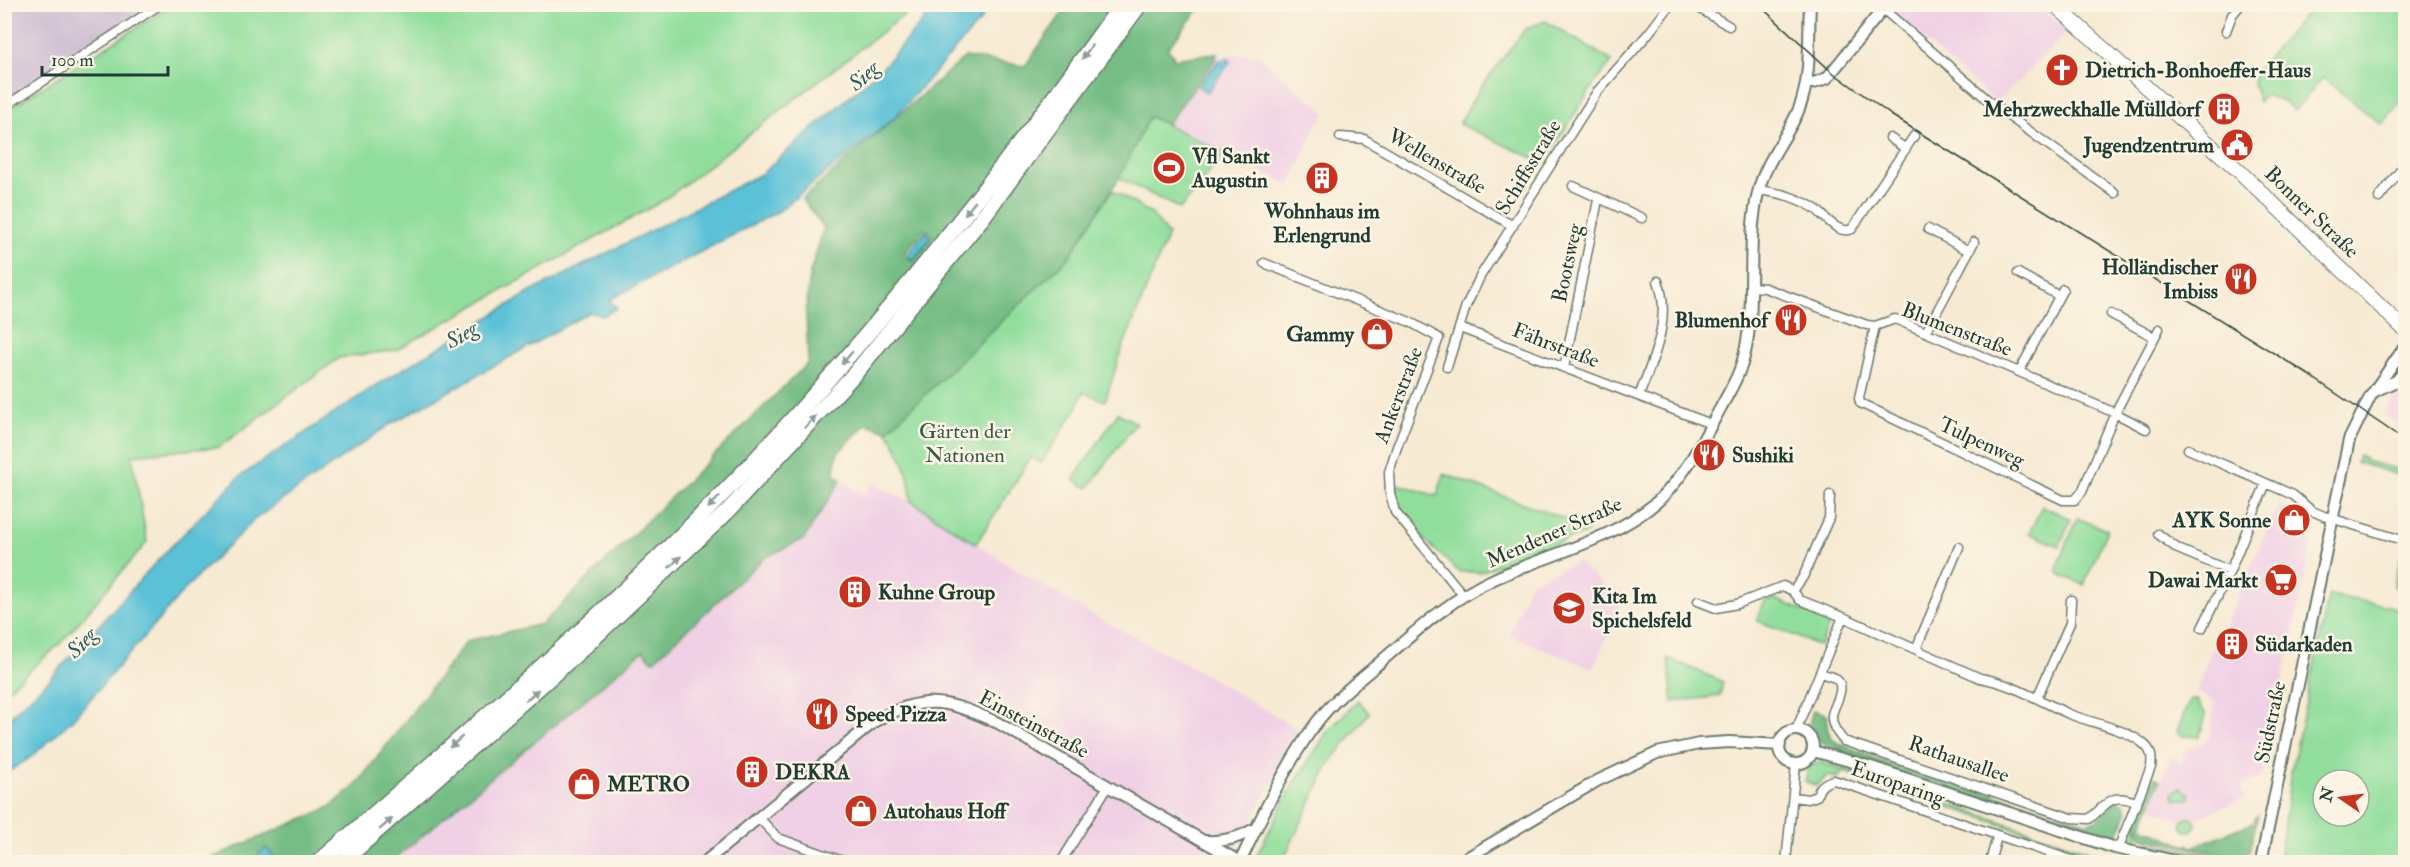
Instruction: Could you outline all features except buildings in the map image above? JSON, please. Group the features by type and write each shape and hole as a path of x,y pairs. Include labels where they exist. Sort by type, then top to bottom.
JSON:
{"highway":[{"path":"319,862 516,688 664,552 741,474 875,326 993,179 1122,4"},
{"path":"342,862 582,649 737,502 857,371 982,218 1140,4"}],"main road":[{"name":"Bonner Straße","path":"2054,4 2239,171 2406,331"}],"street":[{"path":"4,106 161,4"},
{"name":"Schiffsstraße","path":"1447,367 1466,306 1481,275 1596,92 1648,34 1671,4"},
{"path":"1692,4 1729,27"},
{"name":"Mendener Straße","path":"1240,862 1256,828 1313,728 1337,699 1401,644 1477,587 1523,566 1608,533 1640,516 1678,479 1711,424 1741,366 1749,333 1752,234 1759,190 1763,173 1794,122 1807,83 1810,4"},
{"path":"2226,31 2232,15 2241,4"},
{"path":"1807,83 1827,78 1885,7 1996,106 2115,193"},
{"path":"1759,190 1790,196 1816,210 1822,217 1844,231 1848,231 1852,229 1914,136"},
{"name":"Wellenstraße","path":"1341,137 1364,139 1513,226"},
{"path":"1890,138 1906,148"},
{"path":"2379,198 2406,163"},
{"name":"Bootsweg","path":"1573,186 1598,200 1642,218"},
{"name":"Bootsweg","path":"1564,368 1598,200"},
{"path":"1928,229 1969,251"},
{"path":"1926,332 1974,242"},
{"name":"Ankerstraße","path":"1264,263 1410,322 1439,338 1389,472 1390,493 1395,512 1464,596"},
{"path":"2018,273 2061,293 2019,372"},
{"path":"1640,396 1662,333 1662,292 1658,280"},
{"name":"Blumenstraße","path":"1751,287 1765,288 1851,321 1875,326 1895,320 2115,413 2146,429"},
{"path":"2111,314 2157,333 2115,413"},
{"name":"Tulpenweg","path":"1875,326 1859,398 1860,403 2063,500 2074,500 2082,492 2115,413"},
{"name":"Fährstraße","path":"1460,328 1711,424"},
{"name":"Südstraße","path":"2261,862 2349,440 2360,414 2406,345"},
{"path":"2374,391 2396,381 2406,370"},
{"path":"2188,449 2293,495 2312,511 2402,540 2404,547"},
{"path":"2202,628 2230,571 2266,483"},
{"path":"1793,591 1803,577 1829,518 1830,495"},
{"path":"2157,534 2178,549 2230,571"},
{"path":"1916,649 1959,547"},
{"path":"1698,601 1716,608 1737,604 1783,586 1793,591 1800,600 1980,678 1996,680 2072,715 2129,736 2147,747 2152,756 2151,767 2118,849"},
{"path":"2037,698 2070,623 2071,600"},
{"path":"1796,730 1843,618"},
{"name":"Rathausallee","path":"1821,673 1836,678 1841,688 1832,715 1835,731 1844,741 2071,818 2089,819 2111,799 2122,797 2136,802"},
{"name":"Einsteinstraße","path":"705,862 875,721 897,709 924,702 944,703 964,708 998,723 1240,862"},
{"path":"1796,730 1809,736 1813,751 1809,759 1796,764 1785,760 1780,746 1786,733 1796,730"},
{"path":"1460,862 1597,781 1657,753 1699,744 1729,742 1780,746"},
{"name":"Rathausallee","path":"1813,751 1868,766 2118,849 2179,862"},
{"path":"1786,862 1796,764"},
{"name":"Europaring","path":"1793,797 1808,799 1817,796 1818,790 1826,781 1834,780 1997,837 2077,862"},
{"path":"1061,862 1108,786"},
{"path":"759,818 778,838 844,862"},
{"path":"1202,841 1221,842 1235,839 1256,828"},
{"path":"1990,862 1997,837"}],"shaded area":[{"path":"5,4 152,4 152,5 5,102"},
{"path":"1894,4 2037,5 2068,31 1997,103 1894,14"},
{"path":"1235,54 1257,54 1326,113 1317,124 1290,185 1167,124 1216,58"},
{"path":"2405,383 2405,430 2383,413"},
{"path":"841,480 864,495 875,483 911,501 1015,569 1089,613 1185,663 1300,730 1229,862 391,862 644,651 653,660 764,558 804,539"},
{"path":"2279,503 2296,514 2298,519 2316,523 2262,777 2241,787 2244,798 2200,817 2179,820 2151,807 2170,757 2183,763 2182,757 2186,750 2209,740 2215,702 2196,692 2210,653 2217,644"},
{"name":"Kita Im Spichelsfeld","path":"1578,562 1604,586 1625,594 1593,669 1509,635 1530,582"}],"green space":[{"path":"172,5 917,5 664,200 396,350 339,358 219,447 132,455 147,542 62,642 5,692 5,111"},
{"path":"1068,5 1202,5 1167,49 1173,54 1174,59 1217,53 1216,58 1167,124 1149,117 1119,178 1069,257 887,431 866,424 837,454 835,474 841,480 804,539 764,558 653,661 643,651 391,862 270,862 275,858 255,857 260,862 202,862 330,807 356,785 467,641 542,624 808,363 806,311 810,273 824,228 802,199 965,57 1025,66","holes":["924,229 933,236 913,262 904,254"]},
{"path":"2313,5 2405,5 2405,96 2382,125 2323,78 2294,111 2286,103 2265,95 2259,102 2253,84 2255,73"},
{"path":"1545,21 1612,61 1592,87 1547,157 1542,160 1535,159 1459,124 1477,93 1525,29"},
{"name":"Vfl Sankt Augustin","path":"1149,116 1225,153 1180,209 1119,178"},
{"name":"Gärten der Nationen","path":"1112,190 1152,214 1168,235 1121,352 1105,401 1083,392 1077,408 1041,463 1031,457 976,544 911,501 904,464 887,431 1069,257"},
{"path":"1118,413 1136,423 1088,488 1073,480"},
{"path":"2358,455 2365,458 2365,461 2405,471 2405,477 2356,462"},
{"path":"1444,474 1588,527 1588,532 1480,572 1459,572 1424,539 1408,520 1397,501 1394,483 1437,496"},
{"path":"2042,506 2071,519 2059,546 2029,533"},
{"path":"2077,518 2107,530 2084,585 2059,574 2057,569"},
{"path":"2405,542 2405,590 2395,588 2394,584"},
{"path":"2329,595 2405,611 2406,819 2399,839 2400,862 2279,862 2291,772"},
{"path":"1775,599 1826,620 1829,625 1820,646 1758,621 1757,617 1765,601"},
{"path":"1668,658 1723,682 1720,696 1673,702"},
{"path":"2190,699 2197,700 2206,715 2199,737 2182,736 2177,731"},
{"path":"1358,700 1369,713 1330,763 1282,862 1253,862 1292,787 1327,732"},
{"path":"1813,710 1828,715 1828,730 1836,742 1885,762 2087,823 2097,820 2117,801 2124,803 2127,813 2118,835 2112,838 2071,829 1843,753 1821,742 1809,724"},
{"path":"1818,762 1849,770 2120,862 2113,862 1842,771 1838,778 1827,776 1816,786 1805,781 1809,767"},
{"path":"2155,777 2160,780 2142,827 2192,847 2255,822 2254,818 2258,816 2249,852 2240,858 2143,838 2139,831 2139,816 2144,799"},
{"path":"2180,788 2190,794 2189,799 2176,799 2173,793"},
{"path":"2189,817 2194,819 2196,824 2194,829 2189,831 2184,829 2182,824 2184,819"},
{"path":"2134,820 2138,837 2136,844 2132,846 2128,836"},
{"path":"2148,843 2216,856 2227,862 2211,862 2156,851 2156,848 2147,845"}],"water":[{"name":"Sieg","path":"936,5 988,5 981,20 893,119 779,211 609,300 617,308 603,316 590,312 389,425 254,520 188,586 72,720 30,758 5,774 5,721 51,678 160,558 239,477 375,386 527,294 761,174 883,67"},
{"path":"1228,59 1230,62 1207,93 1198,86 1218,61"},
{"path":"925,232 931,237 913,260 907,255"},
{"path":"266,848 275,858 270,862 260,862 255,857"}],"tram line":[{"path":"1758,4 1832,72 1891,115 2309,375 2406,441"}],"place":[{"name":"Dietrich-Bonhoeffer-Haus","path":"2062,70"},
{"name":"Mehrzweckhalle Mülldorf","path":"2224,109"},
{"name":"Jugendzentrum","path":"2237,145"},
{"name":"Vfl Sankt Augustin","path":"1169,168"},
{"name":"Wohnhaus im Erlengrund","path":"1322,178"},
{"name":"Holländischer Imbiss","path":"2241,279"},
{"name":"Blumenhof","path":"1791,320"},
{"name":"Gammy","path":"1377,334"},
{"name":"Sushiki","path":"1709,455"},
{"name":"AYK Sonne","path":"2294,520"},
{"name":"Dawai Markt","path":"2281,580"},
{"name":"Kuhne Group","path":"855,592"},
{"name":"Kita Im Spichelsfeld","path":"1569,608"},
{"name":"Südarkaden","path":"2232,644"},
{"name":"Speed Pizza","path":"822,714"},
{"name":"DEKRA","path":"752,772"},
{"name":"METRO","path":"584,784"},
{"name":"Autohaus Hoff","path":"861,811"}]}
